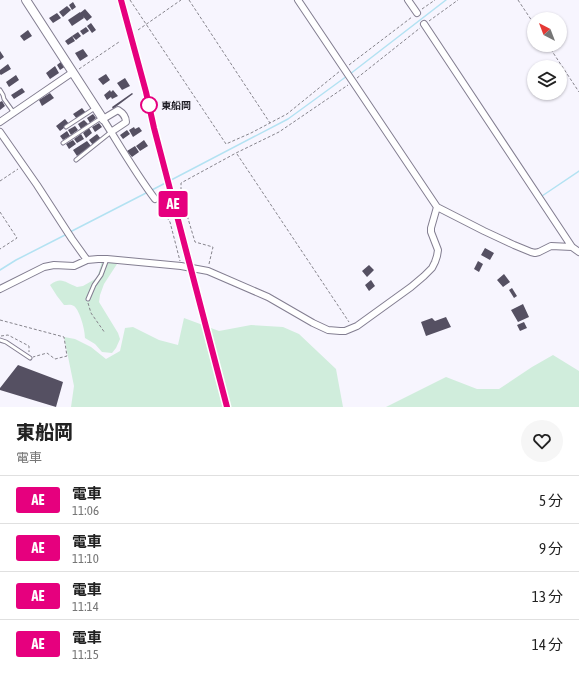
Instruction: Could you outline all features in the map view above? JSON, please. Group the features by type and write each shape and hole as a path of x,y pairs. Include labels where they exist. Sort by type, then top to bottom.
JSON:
{"street":[{"path":"26,0 96,107 145,186 155,199"},
{"path":"298,0 437,207 514,246 531,252 539,252 551,246 572,247"},
{"path":"408,0 417,13"},
{"path":"424,24 572,247 579,252"},
{"path":"0,122 73,72"},
{"path":"103,118 118,110 126,117 126,122 111,132"},
{"path":"0,132 87,260"},
{"path":"0,289 44,267 54,265 74,266 87,260 107,259 181,266 208,271 268,297 328,330 345,331 357,326 411,287 432,268 438,250 431,232 437,207"}],"lane":[{"path":"0,90 4,99 14,113"},
{"path":"66,127 96,107"},
{"path":"63,143 103,118"},
{"path":"76,160 111,132"},
{"path":"88,299 94,285 101,275 107,259"},
{"path":"0,340 6,342 30,358"}],"path":[{"path":"130,0 226,144 287,114 435,0"},
{"path":"138,30 181,0"},
{"path":"188,0 270,122"},
{"path":"208,271 212,247 195,242 181,195 181,183 236,153 279,132 353,81 424,24 458,0"},
{"path":"518,0 527,14"},
{"path":"73,72 119,42"},
{"path":"553,52 579,92"},
{"path":"236,153 353,328"},
{"path":"0,181 23,166"},
{"path":"155,199 170,222 181,266"},
{"path":"0,212 18,238 0,249"},
{"path":"88,299 91,313 105,333"},
{"path":"0,320 64,337 68,356 55,359 47,353 30,358 29,346 8,335 0,336"}],"green space":[{"path":"101,260 117,264 104,284 99,302 118,333 120,339 112,353 102,352 95,344 85,338 82,321 76,308 72,305 64,305 50,285 54,282 64,281 77,287 83,286 97,278"},
{"path":"184,318 219,331 251,325 283,327 299,334 336,369 343,407 71,407 74,386 64,337 75,339 91,347 106,359 120,351 125,328 133,327 159,340 178,345"},
{"path":"553,355 579,371 579,407 386,407 446,377 477,389 499,389"}],"building":[{"path":"73,2 76,7 72,10 69,5"},
{"path":"67,6 71,10 63,17 59,12"},
{"path":"85,9 92,17 87,21 80,13"},
{"path":"80,12 84,18 72,26 68,20"},
{"path":"57,13 61,18 53,23 49,18"},
{"path":"91,23 96,30 92,33 87,26"},
{"path":"86,27 89,31 83,35 80,31"},
{"path":"28,30 32,36 24,41 20,36"},
{"path":"78,32 81,36 76,40 72,36"},
{"path":"72,36 75,41 68,45 65,41"},
{"path":"83,49 88,56 80,61 75,53"},
{"path":"0,51 4,57 0,60"},
{"path":"62,61 66,66 60,70 57,65"},
{"path":"8,64 11,69 1,75 0,70"},
{"path":"55,66 59,73 50,79 46,73"},
{"path":"106,74 110,80 103,85 98,79"},
{"path":"16,75 19,80 9,87 6,82"},
{"path":"125,78 130,86 122,90 117,83"},
{"path":"22,88 25,92 14,99 11,95"},
{"path":"110,90 111,92 113,90 118,96 112,99 111,97 107,100 104,95"},
{"path":"50,93 54,98 42,106 39,100"},
{"path":"132,93 133,94 113,109 112,107"},
{"path":"2,101 5,106 0,110 0,102"},
{"path":"82,108 86,113 77,119 73,114"},
{"path":"93,114 96,118 90,123 87,118"},
{"path":"65,119 69,124 60,131 56,126"},
{"path":"84,120 88,124 81,129 78,124"},
{"path":"99,123 102,127 95,132 92,127"},
{"path":"75,126 78,130 71,135 68,130"},
{"path":"134,127 135,129 139,127 142,131 133,137 129,130"},
{"path":"89,128 92,133 86,138 83,133"},
{"path":"127,130 130,134 123,139 120,135"},
{"path":"67,131 70,136 63,140 60,136"},
{"path":"81,134 84,139 77,143 74,139"},
{"path":"97,134 101,139 93,145 89,140"},
{"path":"73,140 76,144 69,149 66,144"},
{"path":"144,140 148,146 140,151 136,146"},
{"path":"87,141 91,146 77,156 73,150"},
{"path":"135,146 139,152 132,157 127,151"},
{"path":"485,248 494,253 490,260 481,255"},
{"path":"478,261 483,264 479,272 474,269"},
{"path":"369,265 374,270 367,277 362,271"},
{"path":"504,274 510,282 503,287 497,280"},
{"path":"371,280 375,286 369,291 365,285"},
{"path":"512,288 517,296 514,298 509,290"},
{"path":"523,304 529,317 518,322 511,310"},
{"path":"446,317 451,327 426,336 421,322 432,318 435,321"},
{"path":"524,322 527,328 520,331 517,325"},
{"path":"18,365 63,382 56,407 0,390"}],"waterway":[{"path":"350,74 446,0"},
{"path":"152,190 288,119 347,76"},
{"path":"542,196 579,171"},
{"path":"70,232 148,192"},
{"path":"0,270 16,260 67,234"}],"railway":[{"path":"121,0 227,407"}],"train":[{"name":"AE","path":"121,0 227,407"}],"place":[{"name":"東船岡","path":"149,105"}]}
